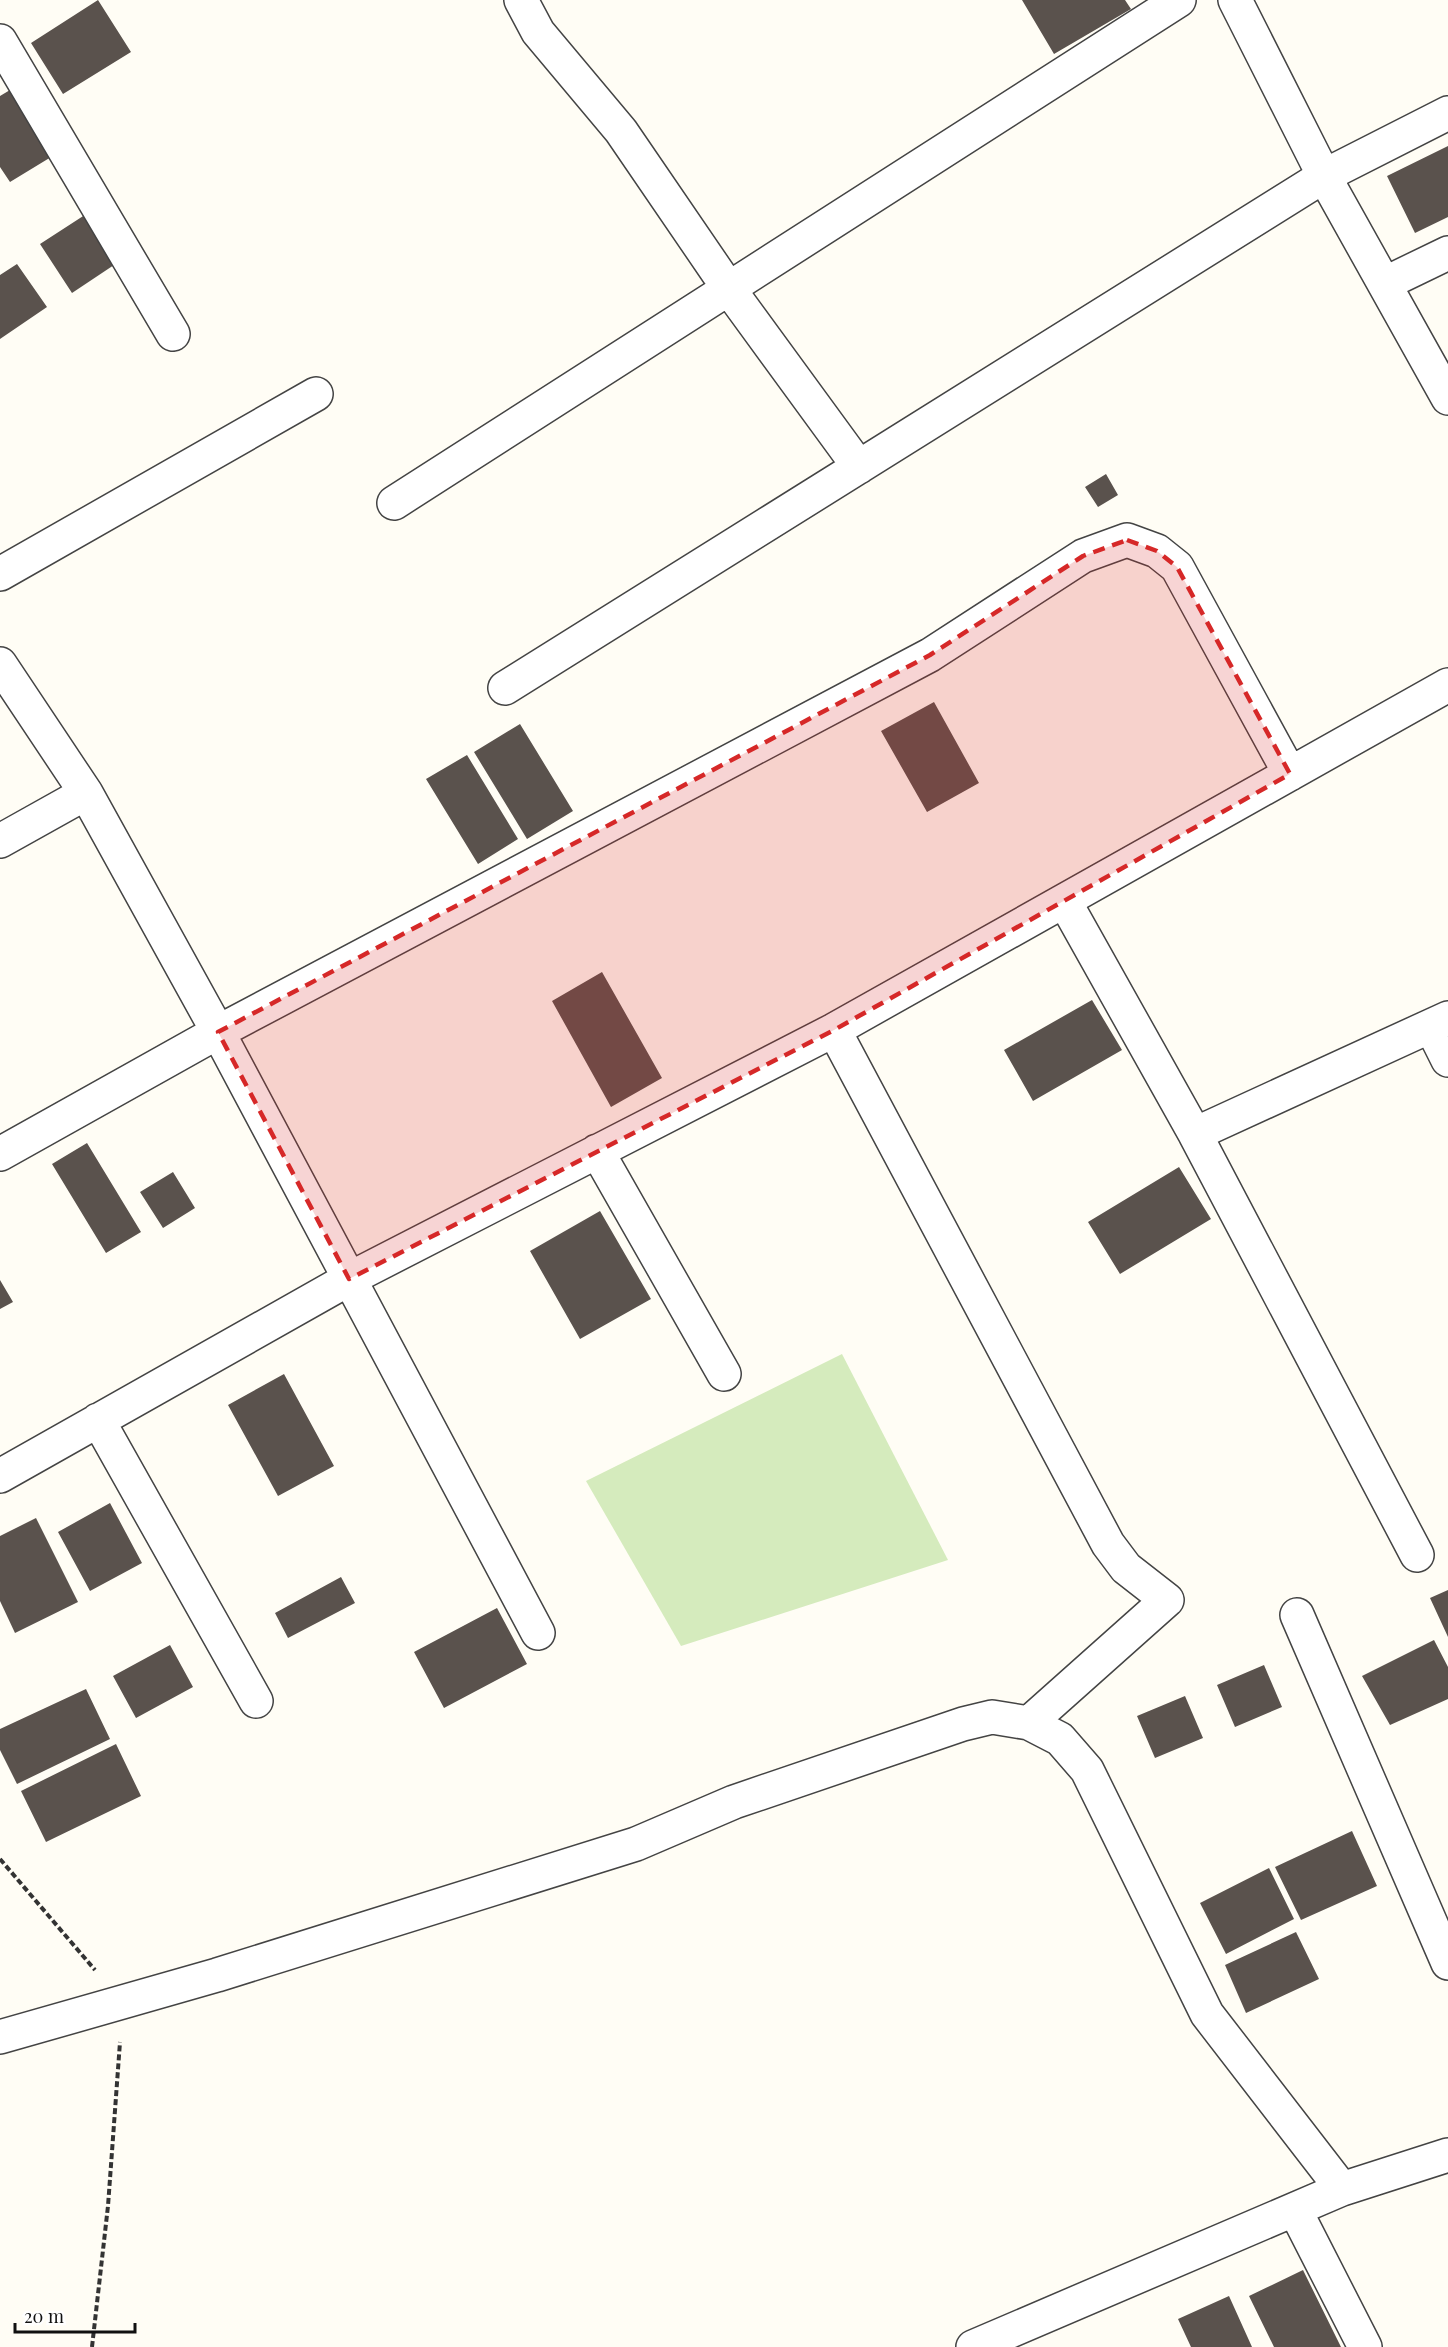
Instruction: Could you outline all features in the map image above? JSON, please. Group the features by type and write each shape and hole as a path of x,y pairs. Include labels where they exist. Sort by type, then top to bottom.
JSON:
{"street":[{"path":"521,0 538,32 621,131 729,289 859,467"},
{"path":"394,503 1179,0"},
{"path":"1235,0 1324,176 1386,283 1448,398"},
{"path":"0,41 173,334"},
{"path":"506,688 1324,176 1448,113"},
{"path":"1386,283 1448,253"},
{"path":"0,573 316,394"},
{"path":"0,1154 218,1032 930,655 1083,556 1126,540 1157,551 1177,567 1290,774"},
{"path":"0,664 86,793 218,1032 537,1633"},
{"path":"0,1476 349,1280 834,1030 1448,685"},
{"path":"0,841 86,793"},
{"path":"1065,902 1195,1134 1417,1555"},
{"path":"1195,1134 1440,1022 1448,1060"},
{"path":"834,1030 1108,1544 1126,1568 1167,1600 1029,1723"},
{"path":"597,1151 724,1374"},
{"path":"98,1420 256,1701"},
{"path":"1297,1615 1448,1963"},
{"path":"0,2037 446,1905 636,1844 734,1802 963,1724 992,1717 1029,1723 1060,1739 1087,1770 1207,2014 1342,2189"},
{"path":"973,2347 1036,2335 1342,2189 1448,2156"},
{"path":"1295,2210 1365,2347"}],"path":[{"path":"0,1859 123,2002 108,2206 91,2347"}],"highlighted area":[{"path":"1127,540 1157,551 1177,567 1290,774 834,1030 349,1279 218,1032 930,655 1083,556"}],"green space":[{"path":"842,1354 948,1560 681,1646 586,1481"}],"building":[{"path":"98,0 131,52 63,94 31,43"},
{"path":"1022,0 1125,0 1131,9 1054,54"},
{"path":"15,87 56,154 10,182 0,167 0,96"},
{"path":"1448,146 1448,217 1415,233 1387,176"},
{"path":"94,209 126,257 72,293 40,244"},
{"path":"17,264 47,307 0,339 0,275"},
{"path":"1106,474 1118,495 1098,507 1085,487"},
{"path":"934,702 979,783 927,812 881,731"},
{"path":"520,724 573,811 527,839 474,752"},
{"path":"467,755 518,839 478,864 426,779"},
{"path":"602,972 662,1078 611,1107 552,1001"},
{"path":"1092,1000 1122,1050 1033,1101 1004,1050"},
{"path":"87,1143 141,1232 106,1253 52,1164"},
{"path":"1179,1167 1211,1219 1120,1274 1088,1222"},
{"path":"173,1172 195,1208 163,1228 140,1192"},
{"path":"600,1211 651,1299 580,1339 530,1251"},
{"path":"0,1280 13,1302 0,1309"},
{"path":"284,1374 334,1466 278,1496 228,1405"},
{"path":"110,1503 142,1563 90,1591 58,1532"},
{"path":"36,1518 78,1602 15,1633 0,1601 0,1536"},
{"path":"341,1577 355,1603 288,1638 275,1613"},
{"path":"1448,1590 1448,1637 1430,1598"},
{"path":"497,1608 527,1664 444,1708 414,1652"},
{"path":"1434,1640 1448,1667 1448,1699 1390,1725 1362,1676"},
{"path":"170,1645 193,1687 136,1718 113,1676"},
{"path":"1264,1665 1282,1707 1235,1727 1217,1685"},
{"path":"86,1689 110,1739 17,1784 0,1750 0,1729"},
{"path":"1185,1696 1203,1738 1155,1758 1137,1716"},
{"path":"116,1744 141,1796 46,1842 21,1791"},
{"path":"1352,1831 1377,1886 1301,1920 1275,1867"},
{"path":"1269,1868 1294,1919 1226,1954 1200,1903"},
{"path":"1296,1932 1319,1979 1246,2013 1225,1965"},
{"path":"1303,2270 1341,2347 1274,2347 1249,2296"},
{"path":"1229,2296 1252,2347 1191,2347 1178,2319"}]}
